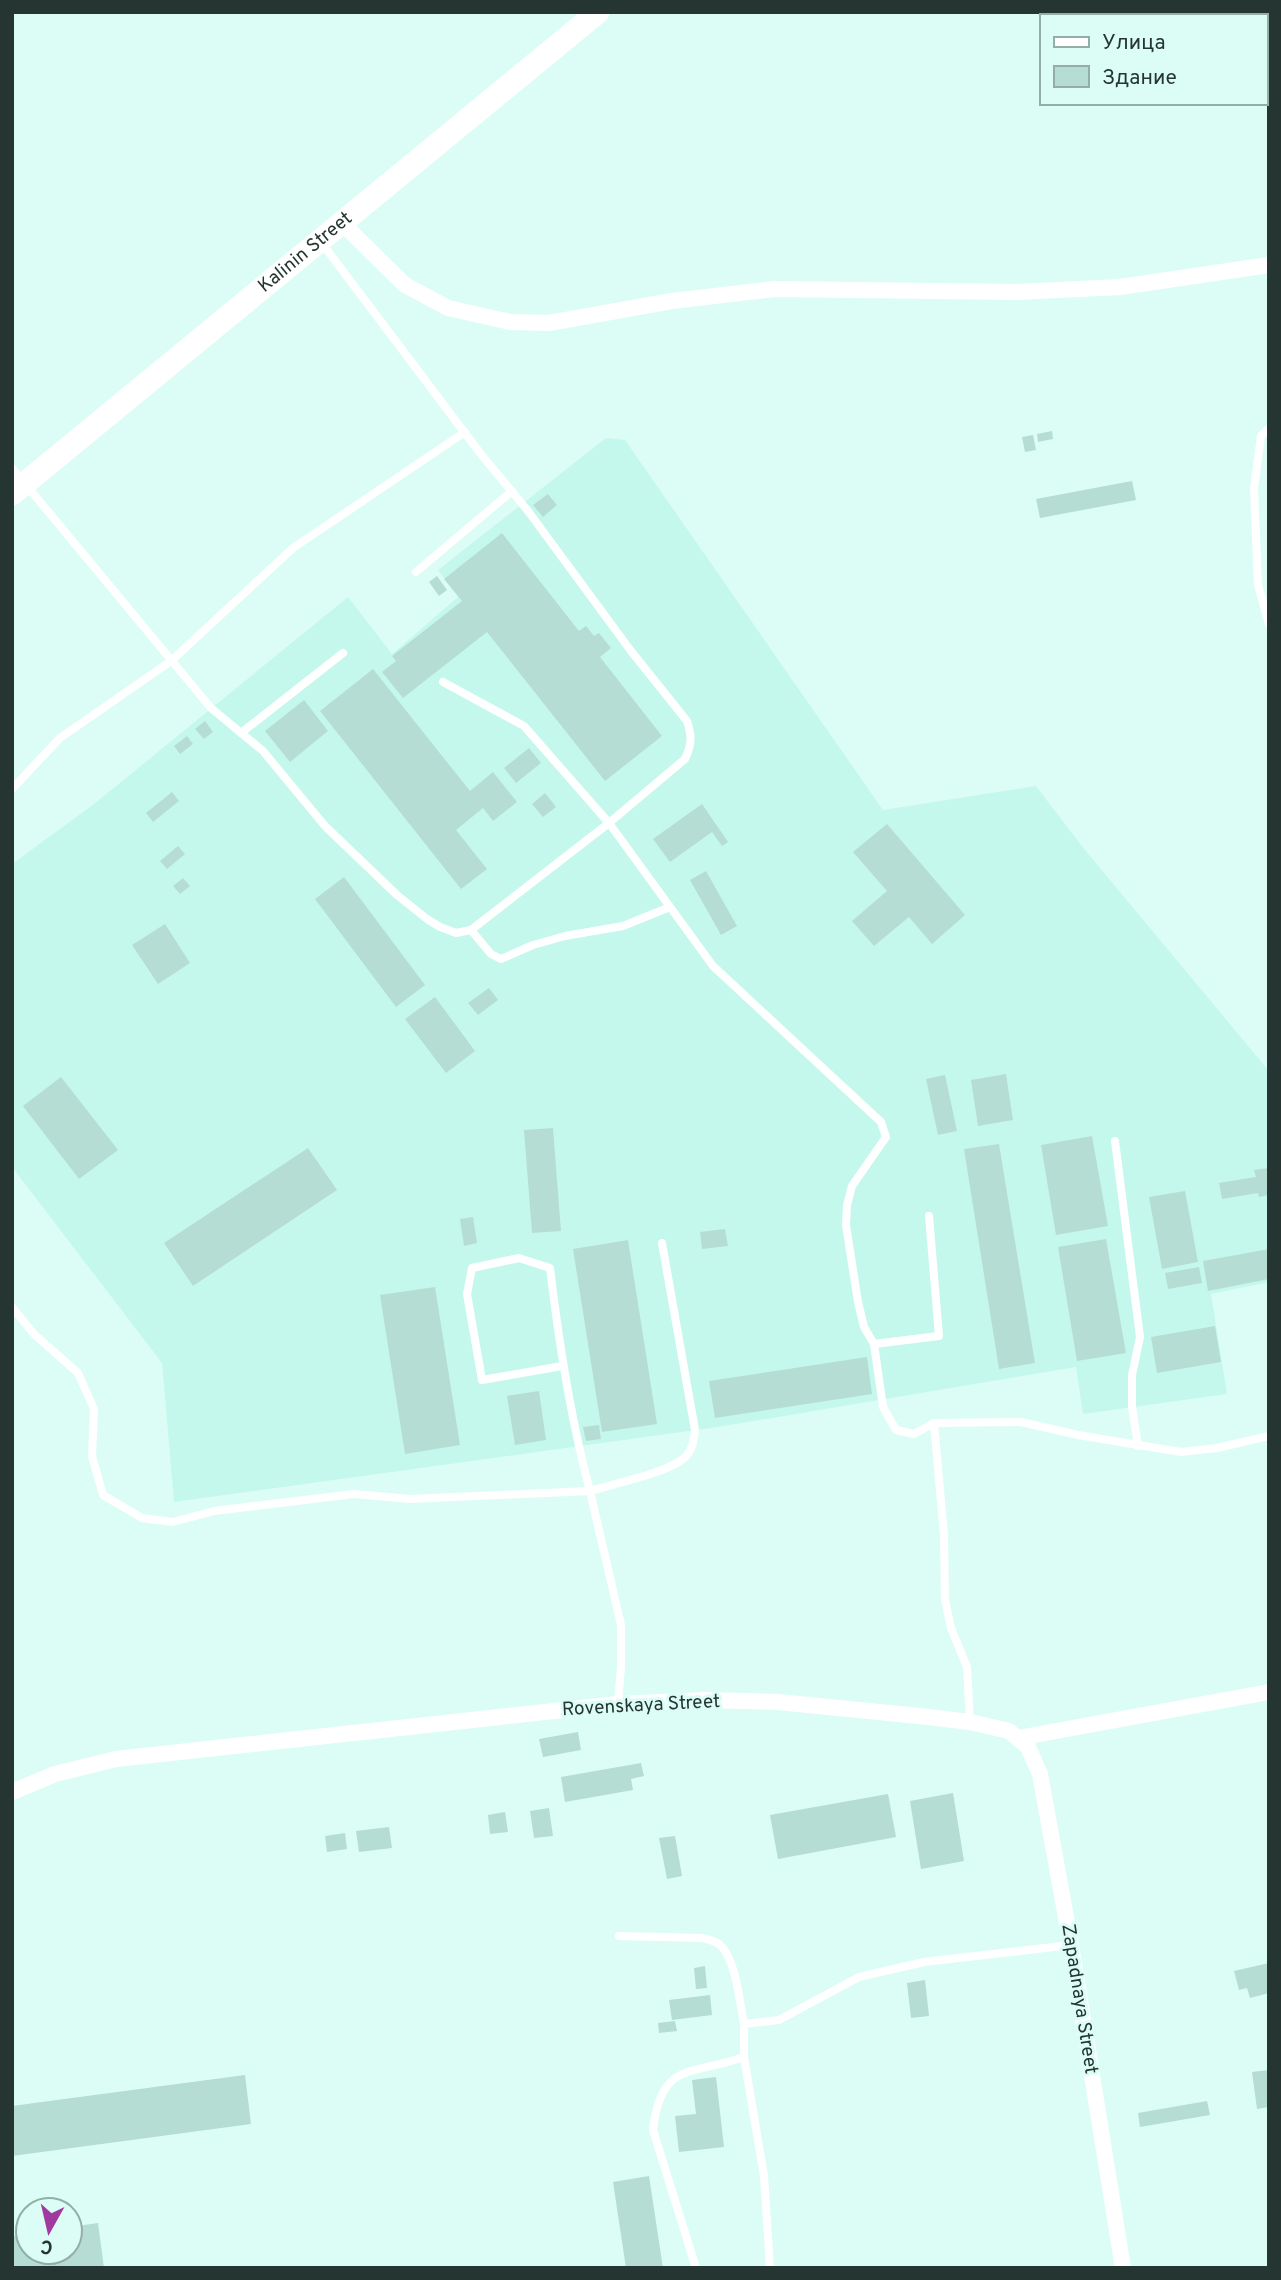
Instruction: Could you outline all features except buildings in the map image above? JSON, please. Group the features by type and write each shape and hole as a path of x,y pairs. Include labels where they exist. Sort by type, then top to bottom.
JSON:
{"main road":[{"name":"Kalinin Street","path":"16,482 320,242 598,12"}],"street":[{"path":"342,223 405,285 448,308 510,322 549,323 673,301 775,289 1017,292 1120,287 1269,265"},
{"path":"1018,1738 1269,1692"},
{"name":"Rovenskaya Street","path":"12,1792 55,1774 116,1759 618,1704 705,1700 778,1702 970,1722 996,1727 1018,1738"},
{"name":"Zapadnaya Street","path":"1018,1738 1028,1747 1040,1774 1071,1945 1123,2268"}],"lane":[{"path":"16,482 211,708 263,751 325,826 397,895 440,927 457,933 471,929 609,823 685,759 692,746 687,721 320,242"},
{"path":"1269,428 1261,436 1254,488 1258,584 1269,624"},
{"path":"12,789 60,738 171,661 293,548 465,432"},
{"path":"416,572 512,491"},
{"path":"241,733 343,653"},
{"path":"443,682 524,726 609,823 713,966 881,1122 886,1137 852,1186 846,1205 846,1225 858,1302 864,1327 874,1344 883,1407 896,1430 914,1434 934,1423 1021,1422 1181,1452 1217,1448 1269,1436"},
{"path":"471,929 491,954 501,959 533,945 565,936 623,926 670,907"},
{"path":"1115,1142 1140,1337 1132,1386 1138,1446"},
{"path":"874,1344 939,1336 929,1216"},
{"path":"12,1307 34,1334 78,1373 94,1409 92,1456 103,1495 142,1518 173,1522 214,1511 354,1494 410,1499 590,1491 673,1466 686,1457 693,1444 695,1430 662,1243"},
{"path":"562,1366 482,1380 467,1294 472,1268 519,1258 550,1268 562,1366 578,1446 621,1625 618,1704"},
{"path":"934,1423 944,1535 945,1600 951,1628 967,1667 970,1722"},
{"path":"619,1936 702,1938 723,1947 729,1959 744,2025 744,2057 764,2176 770,2268"},
{"path":"744,2025 779,2020 859,1977 923,1962 1071,1945"},
{"path":"696,2268 653,2130 656,2107 665,2085 682,2073 744,2057"}],"shaded area":[{"path":"606,438 625,440 883,810 1036,786 1085,850 1269,1071 1269,1282 1211,1294 1227,1394 1083,1414 1076,1367 718,1427 174,1502 162,1363 12,1167 12,864 94,804 348,597 392,654 458,597 438,570"}]}
